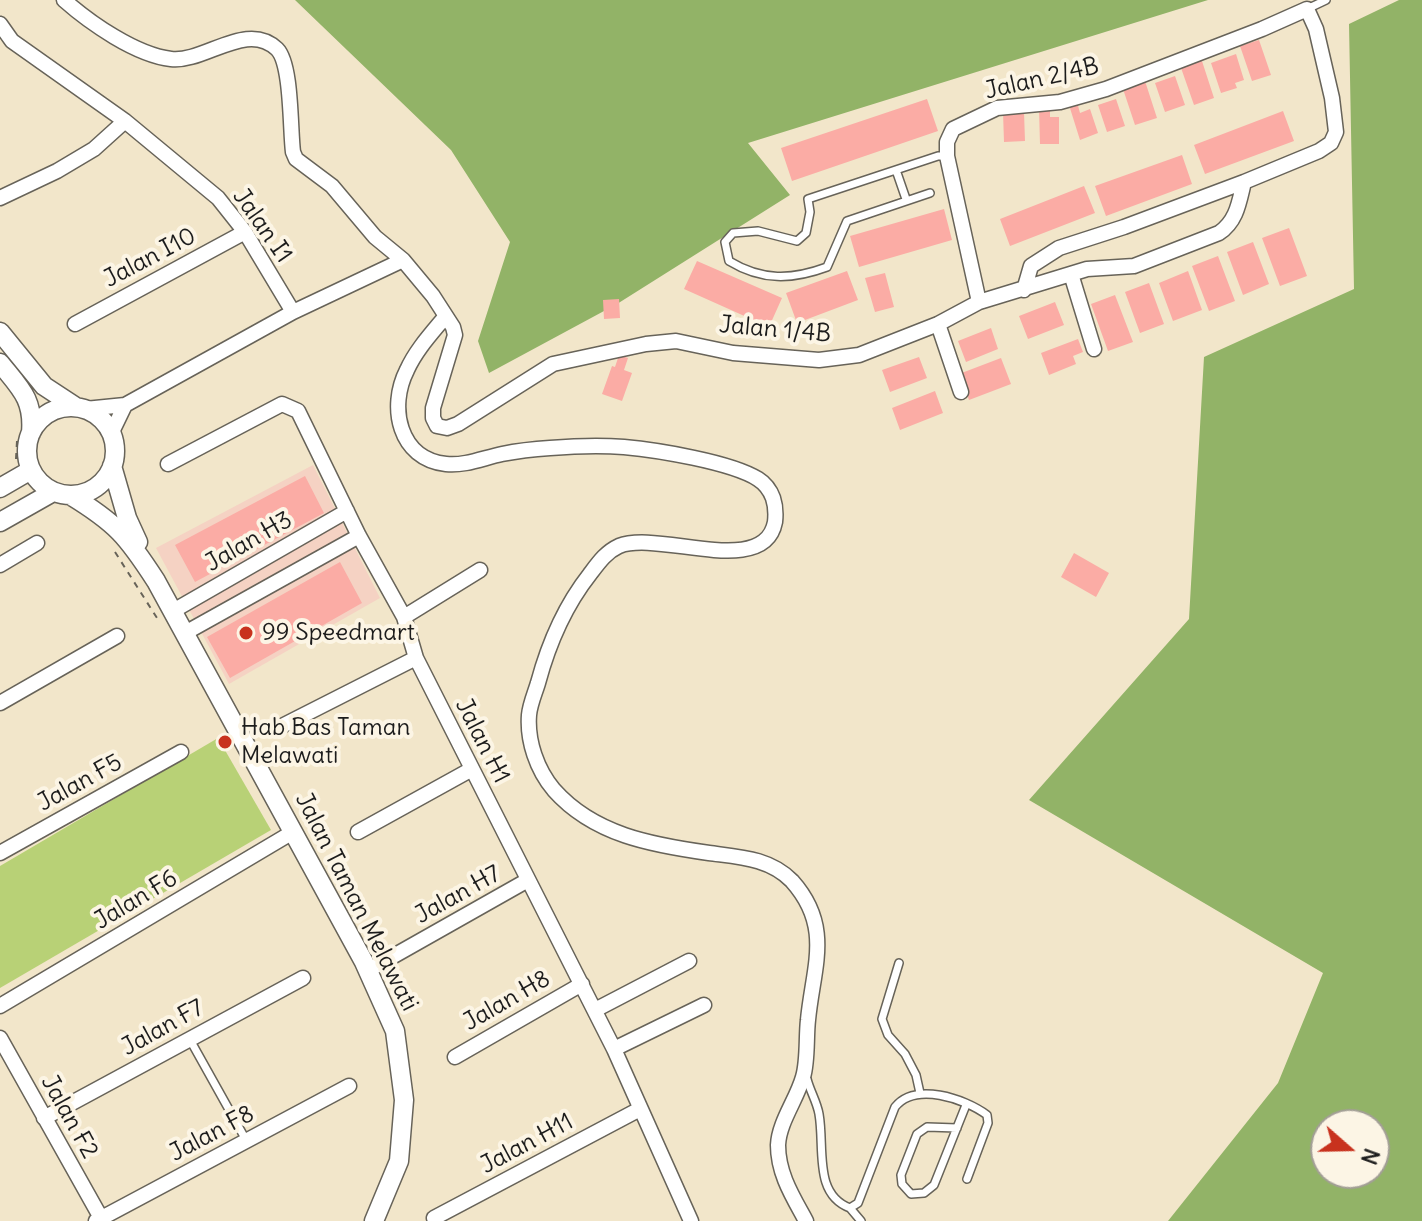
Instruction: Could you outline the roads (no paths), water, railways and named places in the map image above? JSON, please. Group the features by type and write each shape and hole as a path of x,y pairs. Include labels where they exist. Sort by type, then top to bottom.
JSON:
{"main road":[{"path":"0,332 44,386 95,414 111,434 115,450 112,466 95,488 84,494 62,494 0,522"},
{"path":"0,363 28,397 32,415 27,452 31,470 40,483 62,494"},
{"path":"31,433 41,418 58,408 80,408"},
{"name":"Jalan Taman Melawati","path":"112,466 127,518 156,581"},
{"path":"0,488 31,470"},
{"name":"Jalan Taman Melawati","path":"62,494 101,514 130,541 156,581 367,971 395,1031 404,1100 399,1161 374,1221"}],"street":[{"name":"Jalan 1/4B","path":"64,0 145,54 174,60 242,40 263,41 278,50 285,65 291,140 296,159 332,186 375,237 403,260 433,296 455,335 436,395 433,418 437,426 447,428 553,364 585,356 676,341 733,353 819,360 859,355 938,324 979,302 1094,268 1134,266 1219,233 1229,227 1235,215 1244,182"},
{"path":"1024,290 1031,266 1059,248 1244,182 1331,143 1336,132 1326,70 1316,29 1307,9"},
{"name":"Jalan 2/4B","path":"947,156 947,142 953,129 997,108 1060,102 1106,89 1307,9"},
{"name":"Jalan I1","path":"0,24 6,45 125,121 218,198 245,232 293,312"},
{"path":"0,198 57,171 94,149 125,121"},
{"path":"947,156 979,302"},
{"name":"Jalan I10","path":"75,324 245,232"},
{"path":"80,408 125,405 293,312 403,260"},
{"path":"1071,274 1094,349"},
{"path":"445,317 420,346 404,374 398,401 400,428 412,450 427,459 443,464 464,464 505,453 555,447 622,447 739,470 760,480 771,492 777,510 773,530 764,542 749,550 639,542 622,545 606,553 572,597 556,628 529,714 533,749 541,775 565,803 591,822 623,836 773,866 790,879 810,905 818,934 819,959 809,1004 805,1073 778,1141 780,1166 786,1185 806,1221"},
{"path":"938,324 961,392"},
{"name":"Jalan H1","path":"168,464 282,404 298,411 359,536 404,617 416,658 614,1049 687,1220"},
{"path":"111,434 125,405"},
{"name":"Jalan H3","path":"173,611 347,511"},
{"name":"Jalan H3","path":"185,633 359,536"},
{"path":"0,565 37,543"},
{"path":"404,617 480,570"},
{"path":"0,703 117,636"},
{"path":"282,726 416,658"},
{"name":"Jalan F5","path":"0,853 181,752"},
{"path":"358,832 472,769"},
{"name":"Jalan F6","path":"0,1006 293,832"},
{"name":"Jalan H7","path":"367,971 528,880"},
{"path":"595,1010 689,961"},
{"name":"Jalan F7","path":"44,1118 303,978"},
{"name":"Jalan H8","path":"455,1057 582,984"},
{"path":"614,1049 704,1005"},
{"name":"Jalan F2","path":"0,1038 98,1220"},
{"name":"Jalan F8","path":"98,1220 349,1086"},
{"name":"Jalan H11","path":"434,1218 640,1109"}],"lane":[{"path":"1307,9 1326,0"},
{"path":"930,193 847,221 827,267 806,275 770,278 729,261 725,242 733,233 758,231 797,241 806,233 810,212 808,199 938,156 947,156"},
{"path":"896,170 906,199"},
{"path":"899,963 882,1019 888,1035 911,1064 920,1093"},
{"path":"189,1038 246,1140"},
{"path":"805,1073 818,1109 827,1191 837,1203 850,1208 861,1221"},
{"path":"850,1208 858,1203 867,1184 895,1107 901,1100 920,1093 933,1094 987,1115 988,1123 967,1179"},
{"path":"957,1128 927,1127 917,1134 901,1175 902,1184 911,1194 924,1193 934,1185 957,1128 966,1105"}],"place":[{"name":"99 Speedmart","path":"246,633"},
{"name":"Hab Bas Taman Melawati","path":"225,742"}]}
